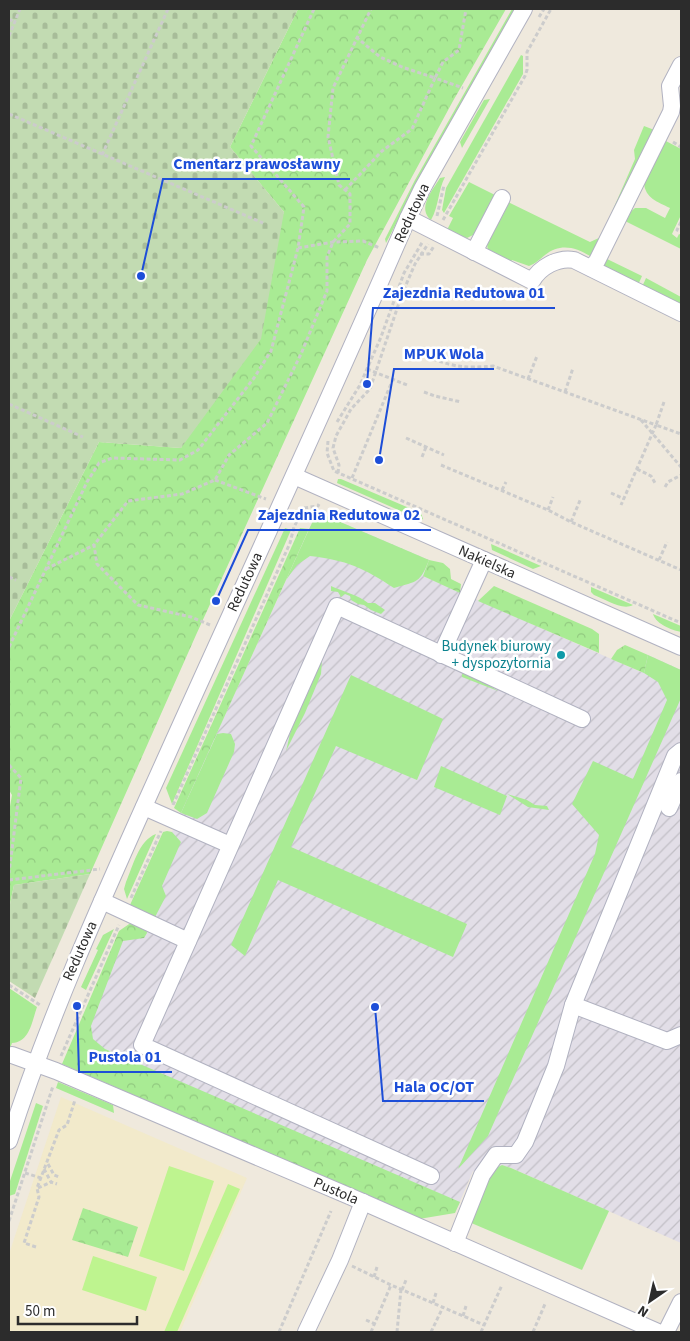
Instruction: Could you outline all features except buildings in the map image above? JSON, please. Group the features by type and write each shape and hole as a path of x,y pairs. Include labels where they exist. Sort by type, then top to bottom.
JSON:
{"street":[{"name":"Redutowa","path":"9,1141 34,1064 61,995 408,218 422,189 524,9"},
{"path":"591,268 597,261 671,112 677,108 670,86 681,65"},
{"path":"474,252 502,198"},
{"path":"408,218 532,281 541,271 554,262 562,259 574,260 681,313"},
{"name":"Nakielska","path":"294,476 681,647"},
{"path":"441,655 484,560"},
{"path":"431,1176 142,1045 336,606 582,719"},
{"path":"669,808 675,756 681,751"},
{"path":"455,1242 482,1175 496,1154 516,1156 525,1142 556,1066 572,1004 681,781"},
{"path":"144,808 230,845"},
{"path":"102,901 188,941"},
{"path":"572,1004 668,1041 681,1035"},
{"name":"Pustola","path":"12,1055 56,1071 363,1202 658,1332"},
{"path":"306,1332 340,1260 363,1202"},
{"path":"666,1332 681,1302"}],"path":[{"path":"9,36 20,9"},
{"path":"102,155 168,9"},
{"path":"9,648 87,482 99,462 112,458 180,460 198,450 254,378 271,351 298,248 304,207 251,146 314,9"},
{"path":"46,569 94,545 128,501 182,494 215,480 229,455 267,423 301,354 327,291 327,257 333,242 350,224 350,194 339,185 328,137 334,88 356,37 371,9"},
{"path":"345,190 382,151 412,130 443,62 459,50 466,9"},
{"path":"9,19 14,22"},
{"path":"356,37 380,57 402,67 465,89"},
{"path":"9,114 263,223"},
{"path":"681,222 677,230 681,232"},
{"path":"298,248 333,242 362,241 378,247"},
{"path":"405,260 415,264"},
{"path":"528,379 537,356"},
{"path":"433,359 455,367 493,366 681,434"},
{"path":"565,392 573,368"},
{"path":"367,369 407,385"},
{"path":"352,478 393,379"},
{"path":"424,392 461,402"},
{"path":"621,505 664,402"},
{"path":"9,404 83,437"},
{"path":"640,419 681,467"},
{"path":"406,438 444,455"},
{"path":"422,457 426,447"},
{"path":"441,465 548,510 570,522 681,570"},
{"path":"636,470 651,476 655,482"},
{"path":"334,471 681,623"},
{"path":"664,487 668,482 681,475"},
{"path":"215,480 266,499"},
{"path":"502,491 506,482"},
{"path":"611,493 624,499"},
{"path":"548,510 553,497"},
{"path":"570,522 581,498"},
{"path":"9,1222 52,1091 56,1071 70,1033 290,543 294,527 304,508 318,506 319,503"},
{"path":"659,560 666,542"},
{"path":"94,545 97,564 138,605 191,617 210,625"},
{"path":"9,577 16,580"},
{"path":"9,765 21,778 9,873"},
{"path":"9,880 100,869"},
{"path":"9,984 40,1005"},
{"path":"36,1247 24,1243 39,1198 38,1188 59,1130 66,1125 74,1100"},
{"path":"48,1164 54,1175 59,1177"},
{"path":"44,1169 51,1182"},
{"path":"24,1173 41,1178"},
{"path":"38,1188 51,1182 57,1184"},
{"path":"279,1332 331,1211"},
{"path":"340,1260 401,1290 484,1325"},
{"path":"374,1277 377,1268"},
{"path":"397,1332 401,1290 406,1280"},
{"path":"371,1332 391,1285"},
{"path":"480,1332 502,1285"},
{"path":"433,1303 436,1293"},
{"path":"533,1332 545,1304"},
{"path":"463,1316 466,1306"},
{"path":"432,1332 442,1307"},
{"path":"366,1320 375,1324"}],"shaded area":[{"path":"317,512 429,560 423,576 641,672 648,655 681,670 681,1243 502,1165 487,1177 473,1171 455,1213 75,1046"},
{"path":"61,1097 247,1178 180,1332 9,1332 9,1254"}],"green space":[{"path":"9,9 298,9 230,147 284,212 261,339 181,448 99,442 9,621"},
{"path":"298,9 506,9 453,101 367,260 196,635 90,874 14,885 9,909 9,812 12,795 9,790 9,621 99,442 181,448 284,212 230,147"},
{"path":"512,9 515,9 426,166 386,243 385,239 415,180"},
{"path":"521,55 523,56 523,74 444,213 442,210 446,188"},
{"path":"490,99 462,148 460,142 484,100"},
{"path":"644,126 657,131 594,254 590,256 579,250 568,248 556,249 529,266 512,260 510,263 488,251 487,244 508,202 590,242 601,237 635,159 634,150"},
{"path":"664,140 681,149 681,215 672,234 677,238 679,234 681,235 681,249 625,221 628,214 635,208 646,208 665,218 670,208 650,196 644,183"},
{"path":"445,177 431,220 425,210 427,199 440,178"},
{"path":"469,182 495,195 475,234 467,238 447,230 453,218 449,216"},
{"path":"605,258 642,276 638,285 601,266"},
{"path":"646,278 681,297 681,306 642,287"},
{"path":"338,479 421,513 423,519 421,520 337,483"},
{"path":"317,512 429,560 423,573 417,580 394,588 354,566 310,556 297,565 286,580"},
{"path":"285,528 291,530 172,804 166,788"},
{"path":"300,528 309,529 181,813 174,808"},
{"path":"491,544 541,566 533,569 492,550"},
{"path":"429,560 443,563 450,569 451,579 461,584 460,593 423,576"},
{"path":"331,586 368,603 375,603 385,610 381,614 351,600 350,596 345,594 341,597 338,592 331,591"},
{"path":"494,586 592,629 599,634 599,653 478,601"},
{"path":"591,587 633,605 624,607 614,604 594,595 591,592"},
{"path":"653,614 681,626 681,632 661,624"},
{"path":"625,645 648,655 644,673 611,659 617,650"},
{"path":"323,646 321,674 305,713 286,751 291,730 288,727"},
{"path":"648,655 681,670 681,698 488,1136 458,1169 595,854 599,835 572,804 593,761 633,779 667,700 658,682 644,673"},
{"path":"464,672 471,673 498,691 462,677"},
{"path":"351,675 443,719 417,780 336,746 291,847 467,924 453,957 278,880 245,956 231,945"},
{"path":"217,734 231,734 235,744 234,752 207,813 197,819 181,813"},
{"path":"441,766 507,796 500,815 434,787"},
{"path":"507,794 527,800 535,805 547,806 549,810 528,807"},
{"path":"163,832 172,832 181,842 162,886 166,896 154,919 130,905"},
{"path":"156,834 127,899 124,889 137,854 145,842"},
{"path":"90,874 35,998 9,981 9,909 14,885"},
{"path":"132,922 146,926 147,933 144,938 123,941 91,1026 93,1039 105,1049 460,1202 455,1213 419,1219 62,1064 119,931"},
{"path":"114,929 86,990 81,987 98,950 96,949 103,935"},
{"path":"9,988 37,1007 27,1035 18,1042 12,1043 9,1051"},
{"path":"58,1082 113,1105 114,1113 56,1088"},
{"path":"36,1103 43,1106 15,1194 9,1196 9,1184"},
{"path":"502,1165 609,1211 582,1270 469,1222 492,1170"},
{"path":"169,1166 214,1181 184,1271 139,1256"},
{"path":"228,1184 240,1189 177,1332 164,1332"},
{"path":"83,1208 138,1227 128,1257 72,1240"},
{"path":"93,1256 157,1277 146,1311 82,1290"}],"place":[{"name":"Cmentarz prawosławny","path":"141,276"},
{"name":"Zajezdnia Redutowa 01","path":"367,384"},
{"name":"MPUK Wola","path":"379,460"},
{"name":"Zajezdnia Redutowa 02","path":"216,601"},
{"name":"Budynek biurowy + dyspozytornia","path":"561,655"},
{"name":"Pustola 01","path":"77,1006"},
{"name":"Hala OC/OT","path":"375,1007"}]}
